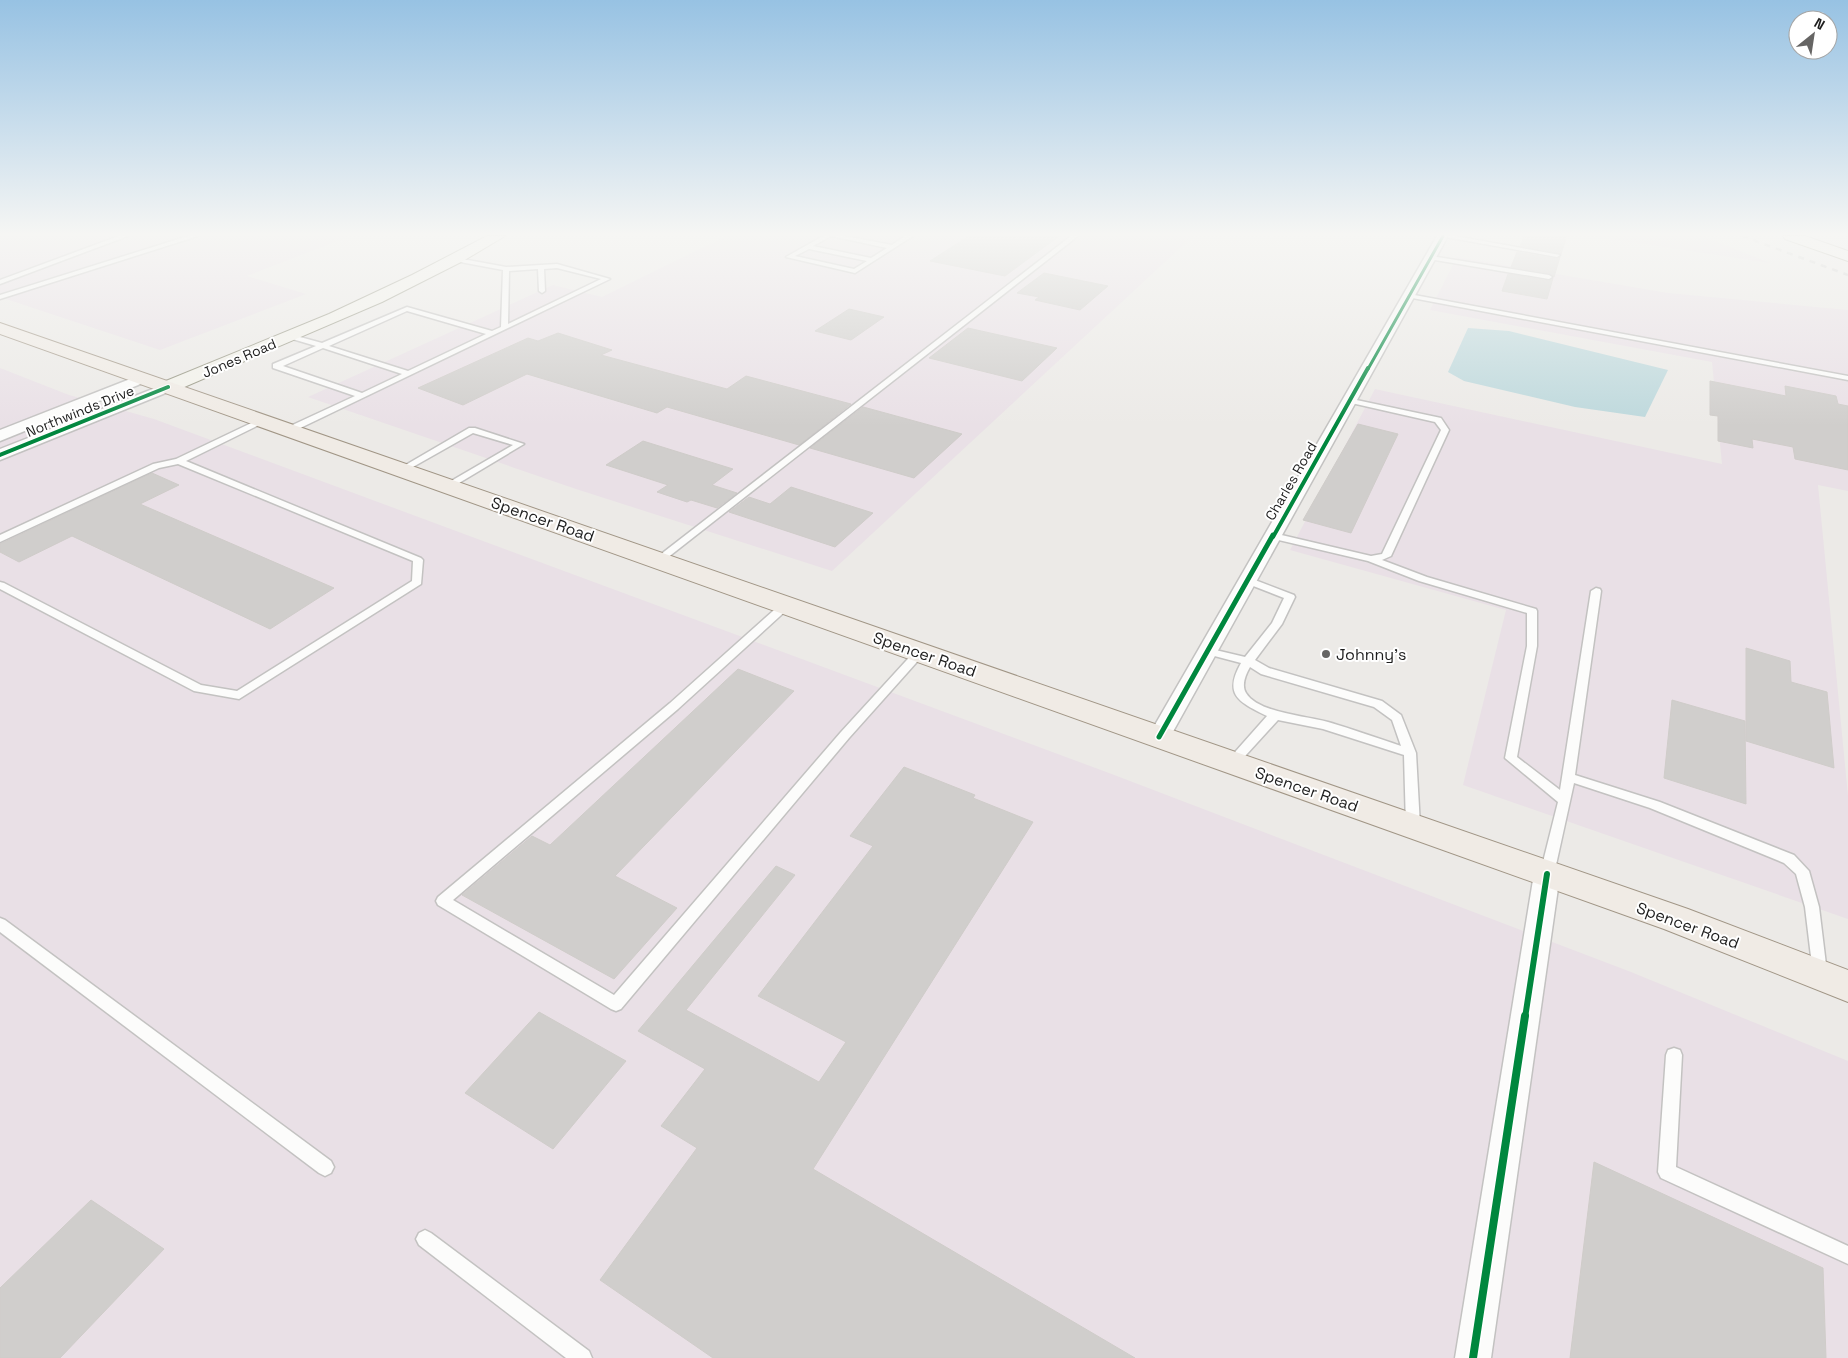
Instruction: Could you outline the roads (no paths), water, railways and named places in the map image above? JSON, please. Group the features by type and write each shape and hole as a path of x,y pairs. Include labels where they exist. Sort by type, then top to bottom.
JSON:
{"main road":[{"name":"Jones Road","path":"168,378 292,336 374,299"},
{"name":"Jones Road","path":"257,332 276,324"},
{"name":"Spencer Road","path":"0,328 143,378 168,378 288,430 1676,919 1834,980"}],"street":[{"name":"Charles Road","path":"1159,736 1407,299"},
{"name":"Northwinds Drive","path":"0,436 143,378"},
{"name":"Northwinds Drive","path":"0,455 168,378"},
{"path":"1473,1358 1547,874"}],"lane":[{"path":"504,328 505,299"},
{"path":"288,430 504,328 557,299"},
{"path":"659,560 994,299"},
{"path":"1429,299 1848,378"},
{"path":"360,395 276,366 407,309 491,333"},
{"path":"292,336 408,373"},
{"path":"336,360 349,354"},
{"path":"354,365 366,360"},
{"path":"372,372 385,365"},
{"path":"302,375 312,370"},
{"path":"319,381 329,376"},
{"path":"338,388 348,383"},
{"path":"1350,400 1438,420 1445,430 1386,556 1371,560"},
{"path":"0,539 156,466 180,461 262,420"},
{"path":"401,470 472,430 520,444 448,486"},
{"path":"0,585 198,688 239,695 417,582 418,560 180,461"},
{"path":"1273,536 1371,560 1423,579 1532,611 1532,646 1511,758 1565,800"},
{"path":"1248,580 1290,597 1277,624 1240,674 1236,688 1241,697 1275,715 1324,725 1410,753"},
{"path":"1547,874 1565,800 1596,591"},
{"path":"786,605 674,706 443,900 616,1004 845,735 920,652"},
{"path":"1207,651 1248,662 1265,671 1378,704 1397,718 1410,753 1413,826"},
{"path":"1232,763 1275,715"},
{"path":"1568,777 1655,804 1789,859 1802,871 1834,980"},
{"path":"0,924 325,1167"},
{"path":"1674,1055 1667,1172 1848,1255"},
{"path":"425,1239 582,1358"}],"water":[{"path":"1468,328 1509,331 1668,370 1645,417 1575,407 1464,381 1448,372"}],"place":[{"name":"Johnny's","path":"1326,654"}]}
